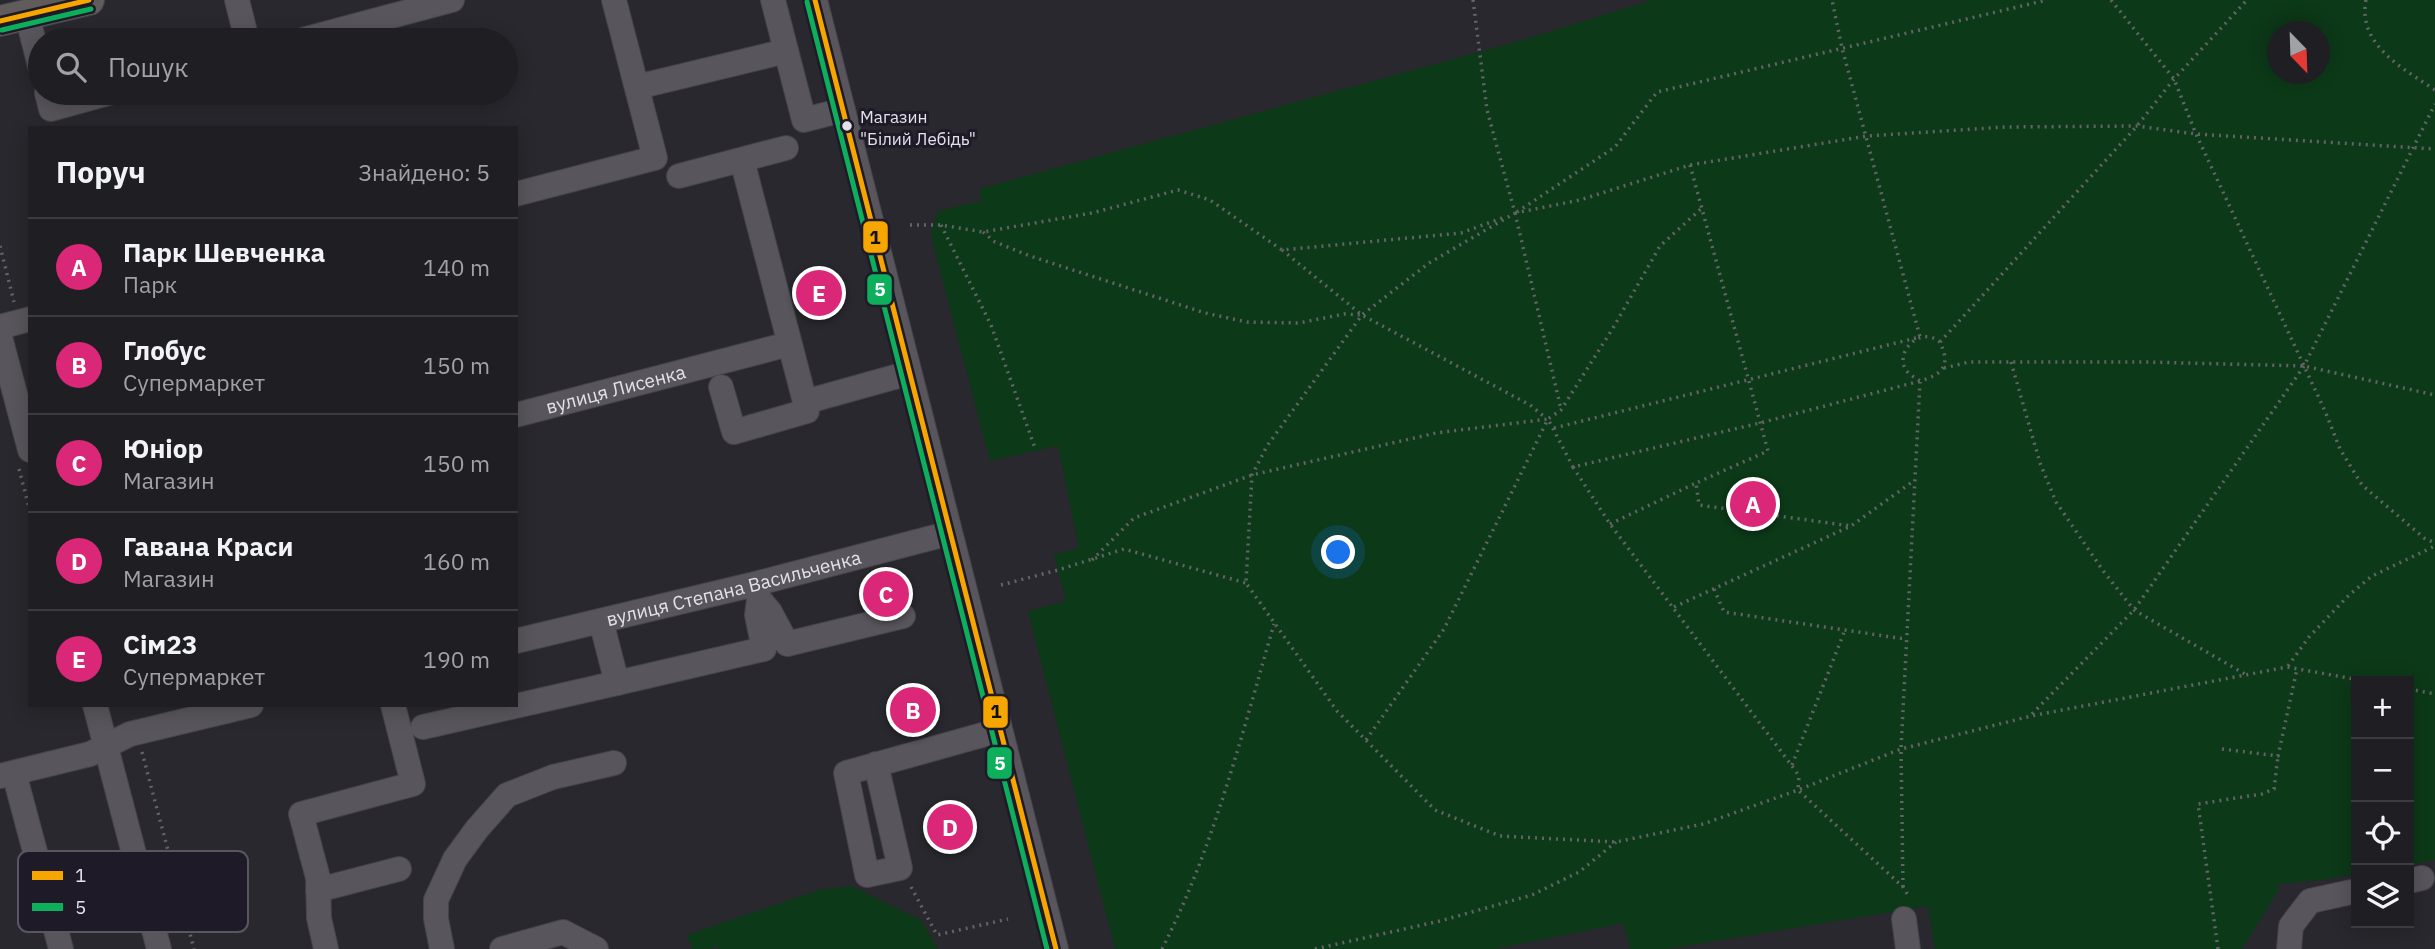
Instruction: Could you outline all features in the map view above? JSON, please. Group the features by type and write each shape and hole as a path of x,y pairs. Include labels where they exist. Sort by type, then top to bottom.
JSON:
{"main road":[{"path":"14,18 89,0"}],"street":[{"path":"237,0 244,28"},
{"path":"339,28 410,5 452,0"},
{"path":"518,193 655,158 614,0"},
{"path":"844,110 804,120 775,7 816,2 844,110 909,373 1056,949"},
{"path":"14,18 28,44"},
{"path":"637,87 786,51"},
{"path":"50,105 51,109 66,105"},
{"path":"679,176 786,148"},
{"path":"718,376 734,432 807,411 742,160"},
{"path":"0,327 28,320"},
{"path":"0,337 28,442"},
{"name":"вулиця Лисенка","path":"518,415 718,376 789,344"},
{"path":"805,402 909,373"},
{"name":"вулиця Степана Васильченка","path":"518,641 601,621 757,592 950,533"},
{"path":"757,592 787,644 903,616"},
{"path":"518,706 764,649 757,615 757,592"},
{"path":"601,621 617,683"},
{"path":"95,707 133,851"},
{"path":"31,851 7,774 90,754 130,734 243,707"},
{"path":"326,949 319,918 318,878 302,814 413,784 394,707"},
{"path":"424,727 512,707"},
{"path":"876,764 900,868 867,875 846,773 876,764 1000,730"},
{"path":"442,949 436,919 436,900 455,859 507,795 553,777 614,763"},
{"path":"318,890 399,869"},
{"path":"2289,949 2291,926 2310,901 2351,892"},
{"path":"1904,919 1909,949"},
{"path":"56,932 61,949"},
{"path":"154,932 159,949"},
{"path":"502,949 563,932 596,949"}],"path":[{"path":"1473,0 1487,110 1515,213 1561,410"},
{"path":"1832,0 1842,48 1920,337"},
{"path":"2046,0 1657,92 1615,147 1515,213 1429,263 1362,316 1268,446 1252,475 1245,583 1337,711 1435,810 1500,836 1616,842 1703,824 1901,749 2031,716 2287,667 2351,679"},
{"path":"2111,0 2174,79 2196,134 2340,449 2362,485 2424,538 2435,544"},
{"path":"1940,342 2137,126 2174,79 2247,0"},
{"path":"2366,0 2374,44 2386,56 2435,90"},
{"path":"2031,716 2134,610 2304,366 2435,104"},
{"path":"1282,250 1461,233 1515,213 1580,200 1690,165 1867,136 2006,127 2137,126 2196,134 2435,149"},
{"path":"1610,524 1768,451 1690,165"},
{"path":"910,225 941,225 984,232 1092,213 1178,190 1210,200 1282,250 1362,316 1530,405 1548,419 1573,467 1610,524 1799,776 1798,790"},
{"path":"1092,560 1134,518 1252,475 1436,433 1548,419 1561,410 1613,328 1660,246 1703,207"},
{"path":"941,225 991,325 1035,448"},
{"path":"984,232 995,242 1030,256 1205,313 1247,322 1299,323 1344,314 1362,316"},
{"path":"1920,337 1907,346 1904,357 1904,366 1909,374 1920,381"},
{"path":"1553,428 1920,337 1930,337 1940,342 1946,353 1944,368"},
{"path":"1573,467 1760,423 1920,381 1936,376 1944,368 1969,362 2146,362 2304,366 2435,395"},
{"path":"2011,362 2040,463 2056,502 2104,572 2134,610 2247,675"},
{"path":"1798,790 1903,887 1901,749 1920,381"},
{"path":"1366,740 1444,629 1548,419"},
{"path":"1674,607 1852,526 1915,480"},
{"path":"1696,483 1699,505 1852,526"},
{"path":"2287,667 2315,630 2357,588 2372,576 2435,544"},
{"path":"1001,585 1124,549 1245,583"},
{"path":"1714,589 1724,612 1906,639"},
{"path":"1162,949 1176,922 1219,810 1274,624"},
{"path":"1792,766 1845,630"},
{"path":"2218,949 2198,804 2262,794 2274,789 2278,756 2297,669"},
{"path":"2414,690 2435,694"},
{"path":"130,734 144,754 169,851"},
{"path":"2222,749 2278,756"},
{"path":"1315,949 1440,921 1532,895 1579,872 1616,842"},
{"path":"900,868 937,935 1008,919"},
{"path":"190,932 194,949"}],"green space":[{"path":"1652,0 2435,0 2435,860 2414,864 2414,676 2351,676 2351,875 2278,884 2278,891 2242,949 1935,949 1928,906 1667,949 1630,949 1624,923 1495,949 1115,949 1028,611 1066,601 1054,555 1079,548 1058,446 990,461 931,233 938,211 981,201 979,189 1516,42"},
{"path":"851,886 921,920 938,949 719,949 718,946 692,949 687,935 819,890"}],"transit line":[{"name":"1","path":"0,21 89,0"},
{"name":"1","path":"815,0 1056,949"},
{"name":"5","path":"807,2 1047,949"},
{"name":"5","path":"2,30 91,9"}],"place":[{"name":"Магазин \"Білий Лебідь\"","path":"847,126"},
{"name":"Сім23","path":"819,293"},
{"name":"Парк Шевченка","path":"1753,504"},
{"name":"Юніор","path":"886,594"},
{"name":"Глобус","path":"913,710"},
{"name":"Гавана Краси","path":"950,827"}]}
